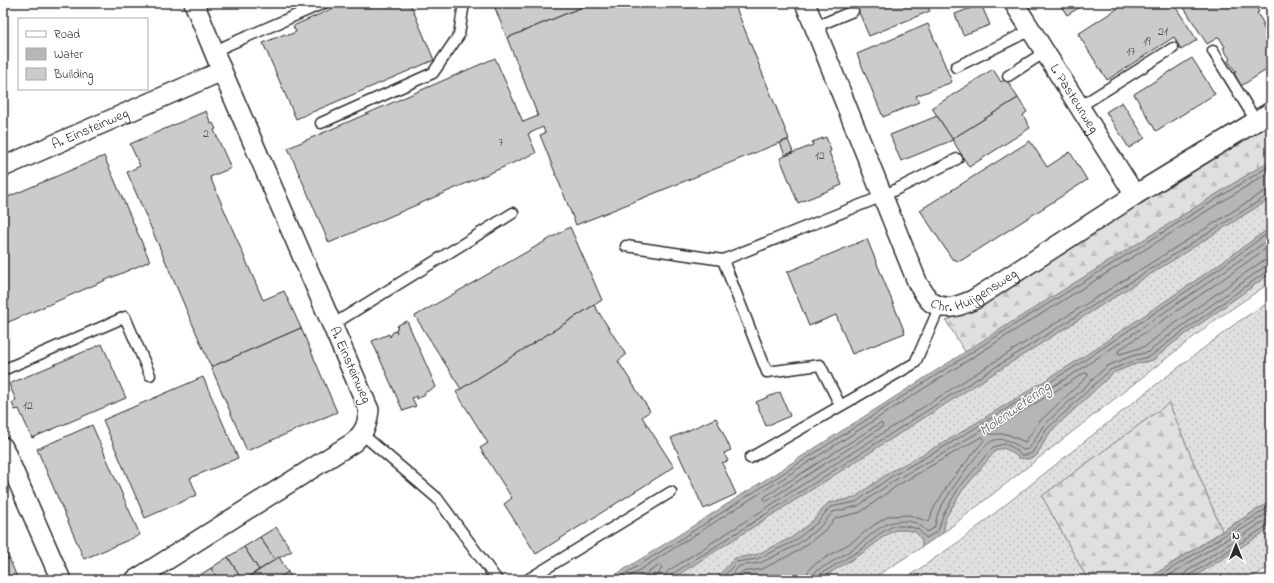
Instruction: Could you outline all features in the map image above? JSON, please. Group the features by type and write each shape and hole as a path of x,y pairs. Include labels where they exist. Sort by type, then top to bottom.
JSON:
{"street":[{"name":"A. Einsteinweg","path":"194,3 369,410 368,425 362,434"},
{"name":"Chr. Huijgensweg","path":"805,3 918,284 931,301 945,308 959,306 973,300 1135,195 1263,117"},
{"name":"L. Pasteurweg","path":"1014,3 1135,195"},
{"name":"A. Einsteinweg","path":"3,167 222,71"},
{"path":"135,580 354,442 362,434"},
{"path":"3,448 61,580"}],"lane":[{"path":"214,51 324,3"},
{"path":"321,123 434,73 459,35 464,3"},
{"path":"815,27 853,11"},
{"path":"956,67 1031,30"},
{"path":"1079,107 1173,48"},
{"path":"1213,51 1263,117"},
{"path":"1008,76 1045,52"},
{"path":"626,246 723,260 883,196 957,159"},
{"path":"332,325 513,213"},
{"path":"723,260 767,372 820,365 840,405"},
{"path":"750,458 915,362 940,306"},
{"path":"3,370 125,317 150,375"},
{"path":"362,434 437,498 497,580"},
{"path":"527,580 671,492"}],"green space":[{"path":"1271,120 1271,160 965,352 946,321 990,300 1076,243"},
{"path":"1271,198 1271,227 1201,277 1077,361 947,441 890,472 854,498 828,503 814,520 791,538 756,555 735,558 715,580 670,580 969,389"},
{"path":"1271,273 1271,282 1214,321 943,533 946,517 962,491 996,450 1003,448 1019,458 1028,459 1036,456 1050,432 1113,373 1135,364 1153,360 1172,344"},
{"path":"1271,301 1271,501 1222,531 1169,403 1042,496 1088,580 903,580 960,541 1149,390 1239,321"},
{"path":"1169,403 1222,531 1146,580 1088,580 1042,496"},
{"path":"1271,528 1271,565 1248,580 1189,580"},
{"path":"895,530 916,532 922,540 922,547 870,580 818,580 864,552 883,537"}],"water":[{"path":"1271,160 1271,198 670,580 607,580 1012,322"},
{"name":"Molenwetering","path":"1271,227 1271,273 1172,344 1153,360 1135,364 1113,373 1050,432 1036,456 1028,459 1019,458 1004,448 996,450 962,491 946,517 943,533 922,547 922,540 916,532 895,530 883,537 864,552 818,580 715,580 735,558 756,555 791,538 814,520 828,503 854,498 890,472 947,441 1077,361 1201,277"},
{"path":"1271,501 1271,528 1189,580 1146,580"}],"building":[{"path":"345,3 410,3 434,60 296,119 263,43 285,34 286,36 296,32 293,26"},
{"path":"493,3 592,3 507,38"},
{"path":"592,3 734,3 789,139 576,225 540,135 545,133 543,127 528,134 536,153 329,243 288,148 495,58 523,122 538,116 507,38"},
{"path":"855,3 926,3 930,11 869,36"},
{"path":"1059,3 1087,3 1067,15"},
{"path":"1126,3 1173,3 1197,40 1181,50 1174,37 1107,80 1078,34"},
{"path":"1181,3 1254,3 1259,12 1257,13 1264,24 1262,25 1269,37 1267,38 1271,45 1271,67 1241,86 1234,73 1236,72 1228,61 1230,59 1223,48 1225,47 1219,37 1207,44"},
{"path":"981,4 990,25 963,35 955,14"},
{"path":"928,24 952,82 916,96 919,102 883,117 857,54"},
{"path":"1192,58 1215,94 1156,131 1134,94"},
{"path":"993,69 1001,82 1006,79 1018,98 952,139 932,108"},
{"path":"1018,98 1027,112 1023,115 1030,128 969,167 952,139"},
{"path":"1122,102 1145,138 1129,148 1106,112"},
{"path":"206,111 211,124 213,123 216,129 214,130 231,168 210,177 263,300 284,291 301,328 211,367 127,172 140,166 130,144"},
{"path":"937,116 953,140 901,161 890,135"},
{"path":"826,137 831,151 829,152 842,185 798,203 780,158 813,145 812,142"},
{"path":"788,140 793,152 785,155 780,143"},
{"path":"1030,141 1047,167 1070,152 1087,180 962,260 959,261 952,259 920,210"},
{"path":"104,156 150,261 4,324 3,199"},
{"path":"570,227 602,300 461,389 415,316"},
{"path":"867,239 905,333 852,354 836,315 809,326 787,272"},
{"path":"594,305 626,355 618,361 650,411 642,417 674,467 536,554 504,504 512,498 480,448 488,443 456,392"},
{"path":"407,321 436,387 424,393 425,395 417,399 416,396 412,398 416,406 403,411 372,341 389,334 390,337 395,331 397,333 396,331 398,325"},
{"path":"301,328 337,412 247,451 211,367"},
{"path":"102,344 126,398 32,438 19,409 15,410 12,403 16,400 9,384"},
{"path":"203,377 238,458 190,478 197,495 145,518 103,420"},
{"path":"780,392 790,416 766,426 756,402"},
{"path":"716,418 731,450 724,453 728,461 722,463 736,494 704,509 671,438"},
{"path":"92,425 140,535 84,559 37,449"},
{"path":"276,527 292,551 275,560 260,537"},
{"path":"260,537 275,560 259,570 244,547"},
{"path":"3,545 9,558 3,560"},
{"path":"244,547 259,570 242,580 228,557"},
{"path":"228,557 242,580 219,580 211,568"},
{"path":"279,557 288,572 276,580 253,580 251,576"},
{"path":"9,558 18,580 3,580 3,560"},
{"path":"211,568 219,580 196,580 195,578"},
{"path":"288,572 293,580 276,580"}]}
